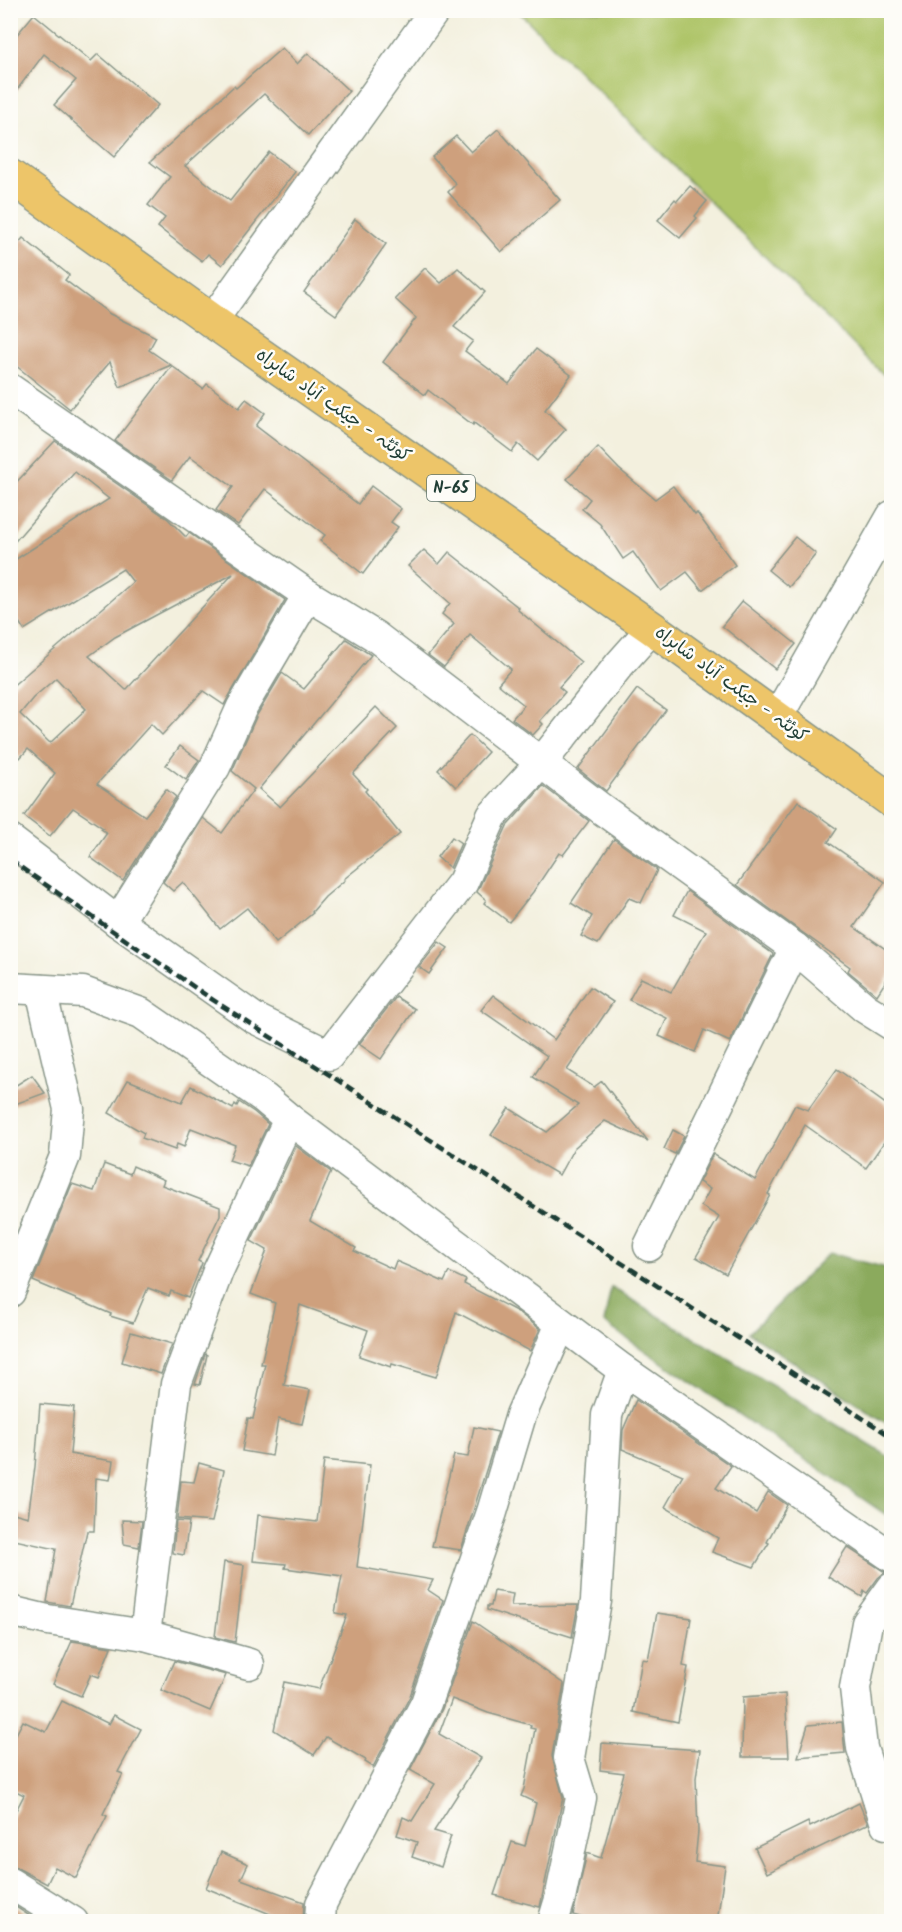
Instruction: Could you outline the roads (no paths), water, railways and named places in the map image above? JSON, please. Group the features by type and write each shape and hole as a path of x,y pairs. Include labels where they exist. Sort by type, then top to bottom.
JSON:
{"highway":[{"name":"کوئٹہ - جیکب آباد شاہراہ","path":"10,176 212,321 652,628 891,801"}],"street":[{"path":"212,321 435,10"},
{"path":"10,389 308,596 375,636 541,763 795,948 865,1008 891,1025"},
{"path":"776,719 891,516"},
{"path":"118,922 215,767 242,707 308,596"},
{"path":"10,840 118,922 255,1018 329,1055 463,882 492,816 541,763 619,664 652,628"},
{"path":"649,1246 795,948"},
{"path":"10,988 83,992 141,1013 264,1098 622,1370 891,1557"},
{"path":"10,1292 65,1156 69,1109 41,990"},
{"path":"145,1635 176,1384 218,1271 289,1119"},
{"path":"320,1922 321,1904 426,1703 492,1512 521,1415 561,1324"},
{"path":"553,1922 581,1798 569,1758 596,1601 607,1415 622,1370"},
{"path":"886,1824 862,1749 855,1688 867,1623 891,1588"},
{"path":"10,1611 48,1620 145,1635 249,1664"},
{"path":"10,1883 73,1922"}],"railway":[{"path":"10,860 210,998 892,1437"}]}
